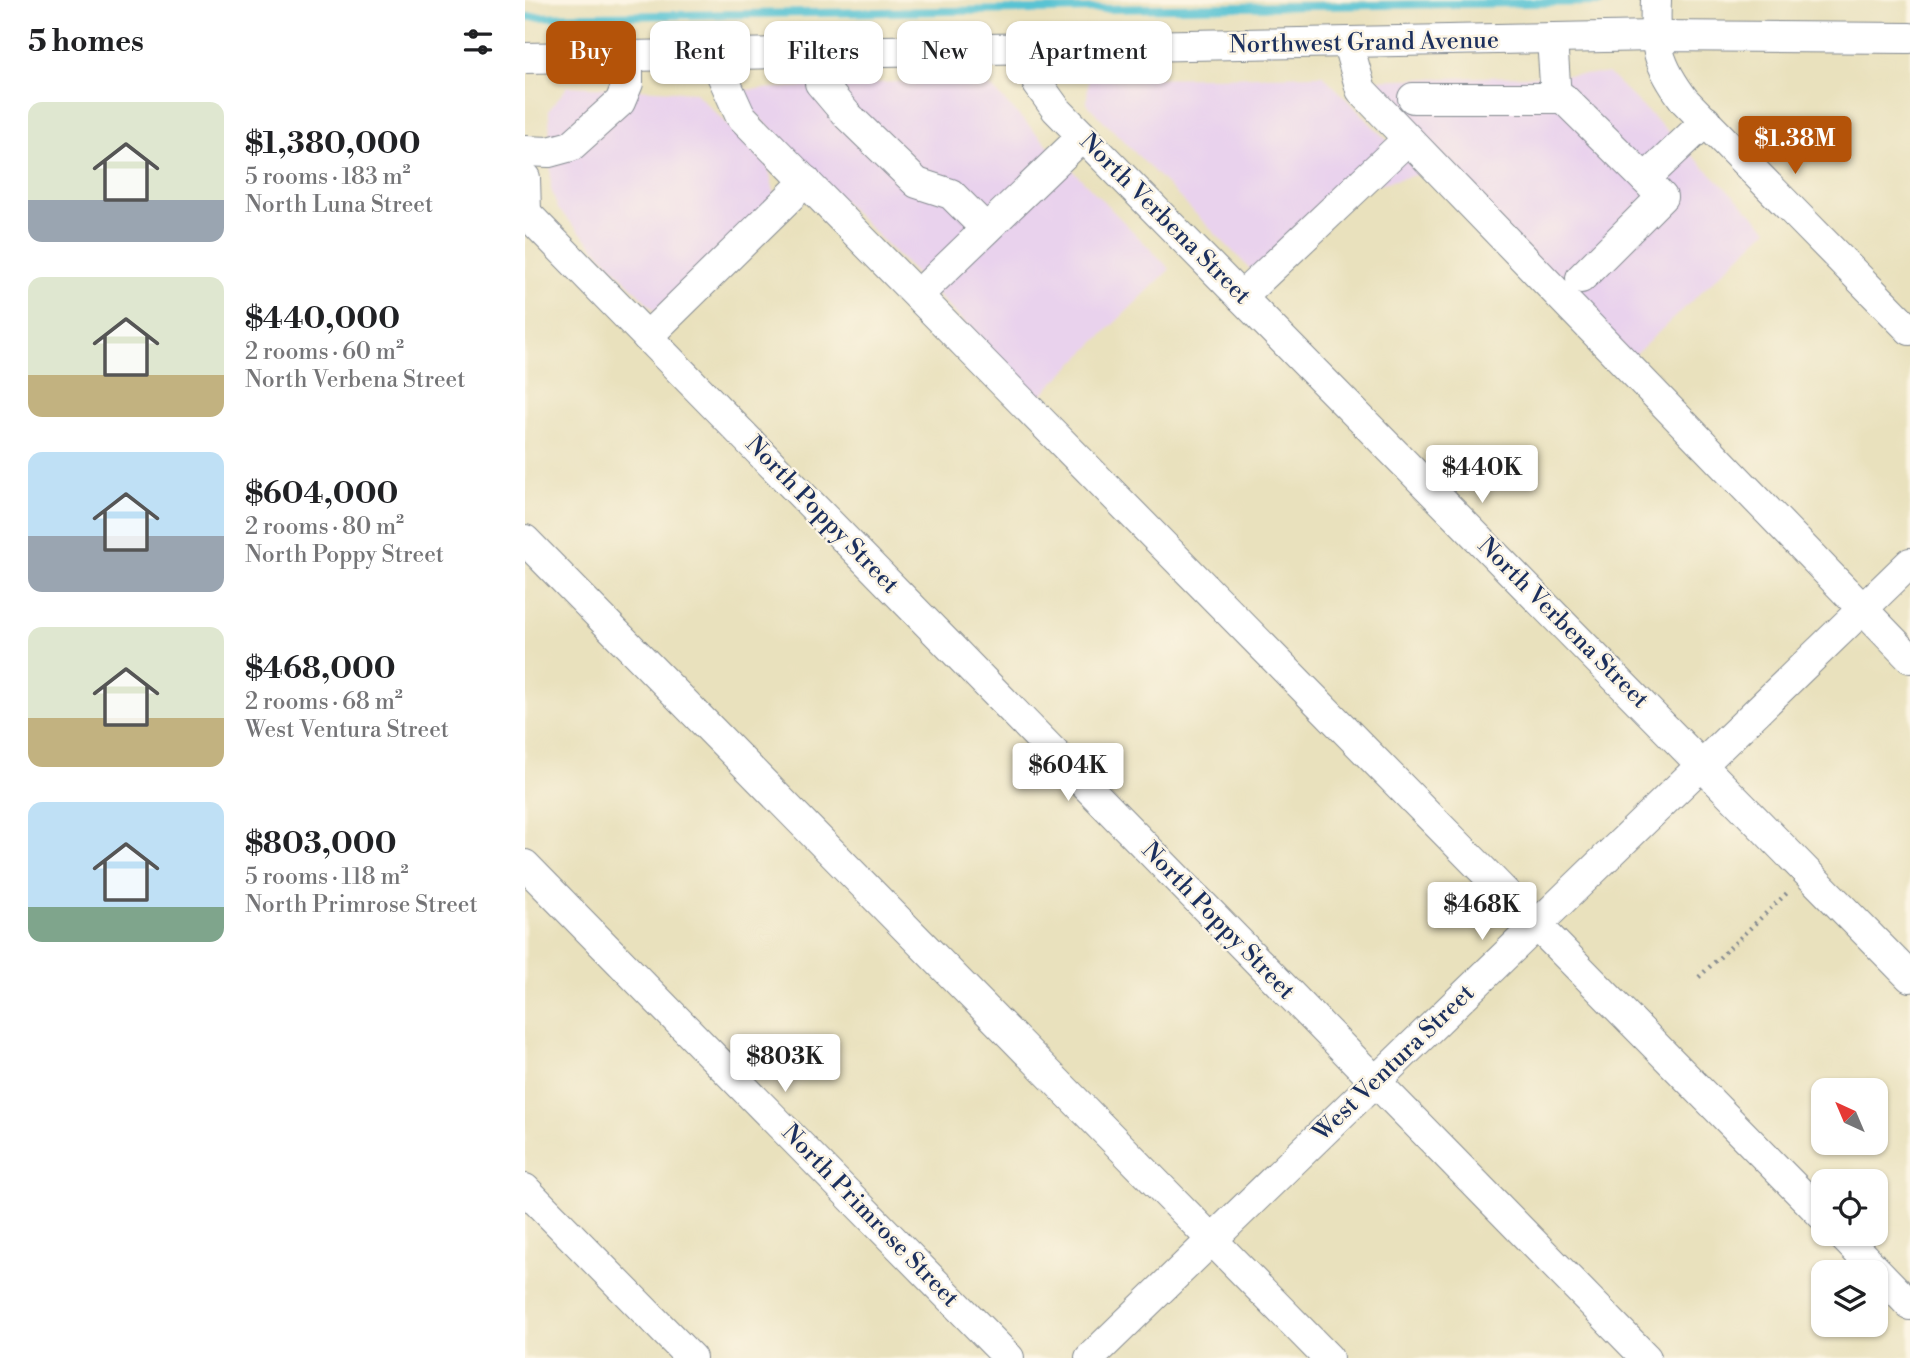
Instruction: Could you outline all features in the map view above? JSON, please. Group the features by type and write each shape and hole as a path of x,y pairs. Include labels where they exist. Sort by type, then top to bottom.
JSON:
{"street":[{"path":"1656,0 1654,36 1667,76 1685,101 1910,330"},
{"name":"Northwest Grand Avenue","path":"1172,47 1654,36 1910,38"},
{"path":"1552,39 1556,98"},
{"path":"1348,44 1361,90 1910,658"},
{"name":"Northwest Grand Avenue","path":"883,51 1006,50"},
{"name":"Northwest Grand Avenue","path":"525,58 546,58"},
{"path":"525,151 549,152 571,146 619,102 628,84"},
{"path":"726,84 740,115 1811,1204"},
{"path":"821,84 847,115 917,183 951,194 986,229"},
{"name":"North Verbena Street","path":"1038,84 1056,109 1910,977"},
{"path":"1413,98 1563,98 1663,197 1581,278"},
{"path":"1645,179 1706,121"},
{"path":"918,295 1083,135"},
{"path":"1241,297 1408,139"},
{"path":"525,178 525,214"},
{"path":"647,337 806,181"},
{"name":"North Poppy Street","path":"525,214 1646,1358"},
{"path":"525,540 1328,1358"},
{"name":"West Ventura Street","path":"1090,1358 1910,563"},
{"name":"North Primrose Street","path":"525,865 1009,1358"},
{"path":"525,1189 691,1358"},
{"path":"1853,1246 1910,1305"}],"path":[{"path":"1699,977 1789,891"}],"shaded area":[{"path":"1609,74 1768,229 1629,360 1362,80"},
{"path":"1323,75 1420,174 1366,187 1266,285 1087,104 1088,84 1172,84 1172,78"},
{"path":"883,83 989,85 1170,269 1039,397 748,106 740,90"},
{"path":"568,86 695,92 768,166 775,196 655,311 558,209 551,189 549,110"}],"waterway":[{"path":"525,17 1600,2"}]}
